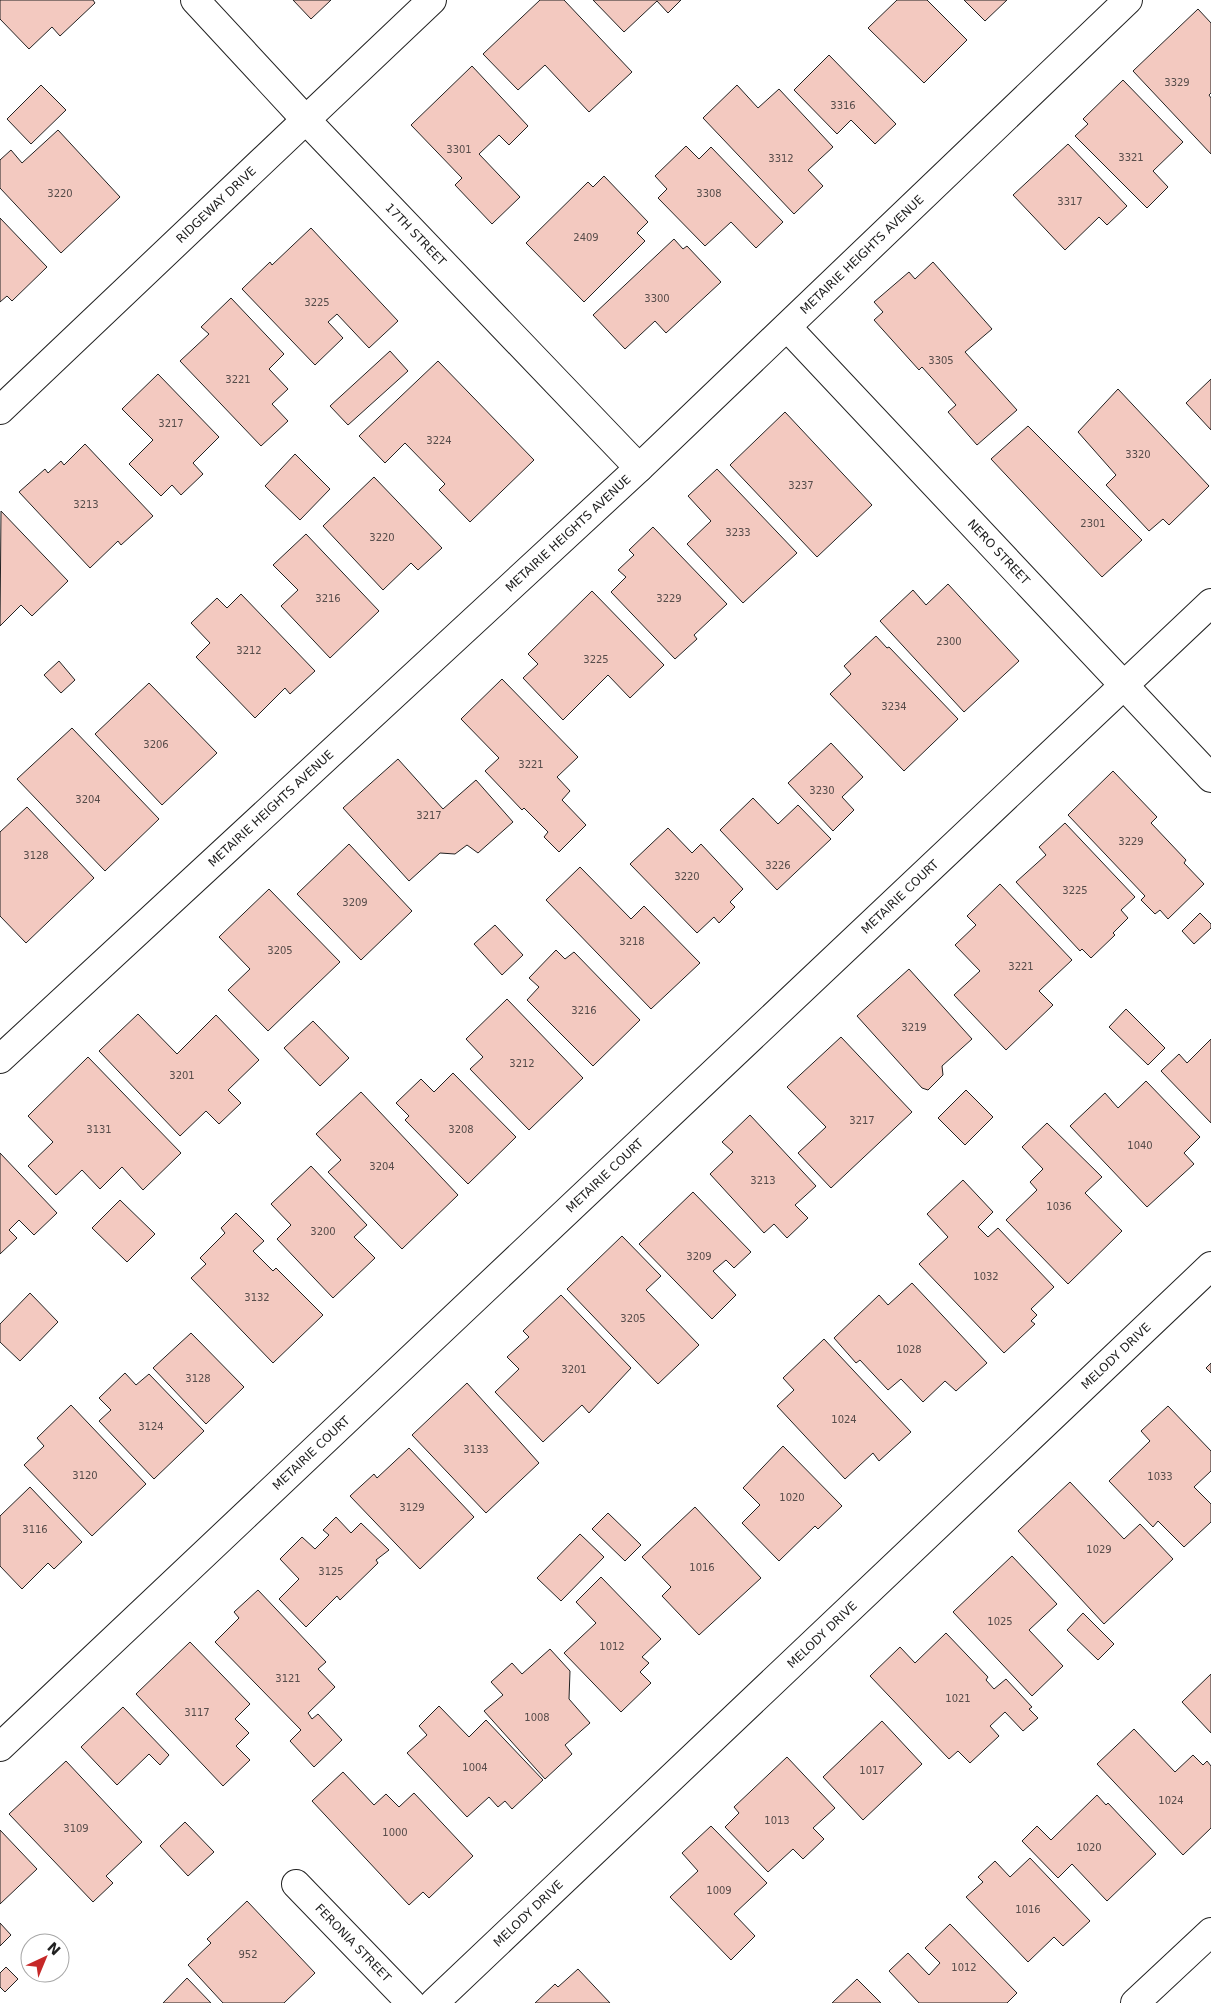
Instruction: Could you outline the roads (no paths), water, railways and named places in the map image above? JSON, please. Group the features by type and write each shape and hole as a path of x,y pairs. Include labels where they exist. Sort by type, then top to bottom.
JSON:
{"street":[{"name":"17TH STREET","path":"195,0 306,120 639,468"},
{"name":"RIDGEWAY DRIVE","path":"0,410 432,0"},
{"name":"METAIRIE HEIGHTS AVENUE","path":"0,1059 639,468 1128,0"},
{"name":"NERO STREET","path":"787,327 1211,778"},
{"name":"METAIRIE COURT","path":"0,1747 1211,603"},
{"name":"MELODY DRIVE","path":"434,2003 1211,1266"},
{"name":"FERONIA STREET","path":"296,1884 411,2003"},
{"path":"1135,2003 1211,1932"}]}
